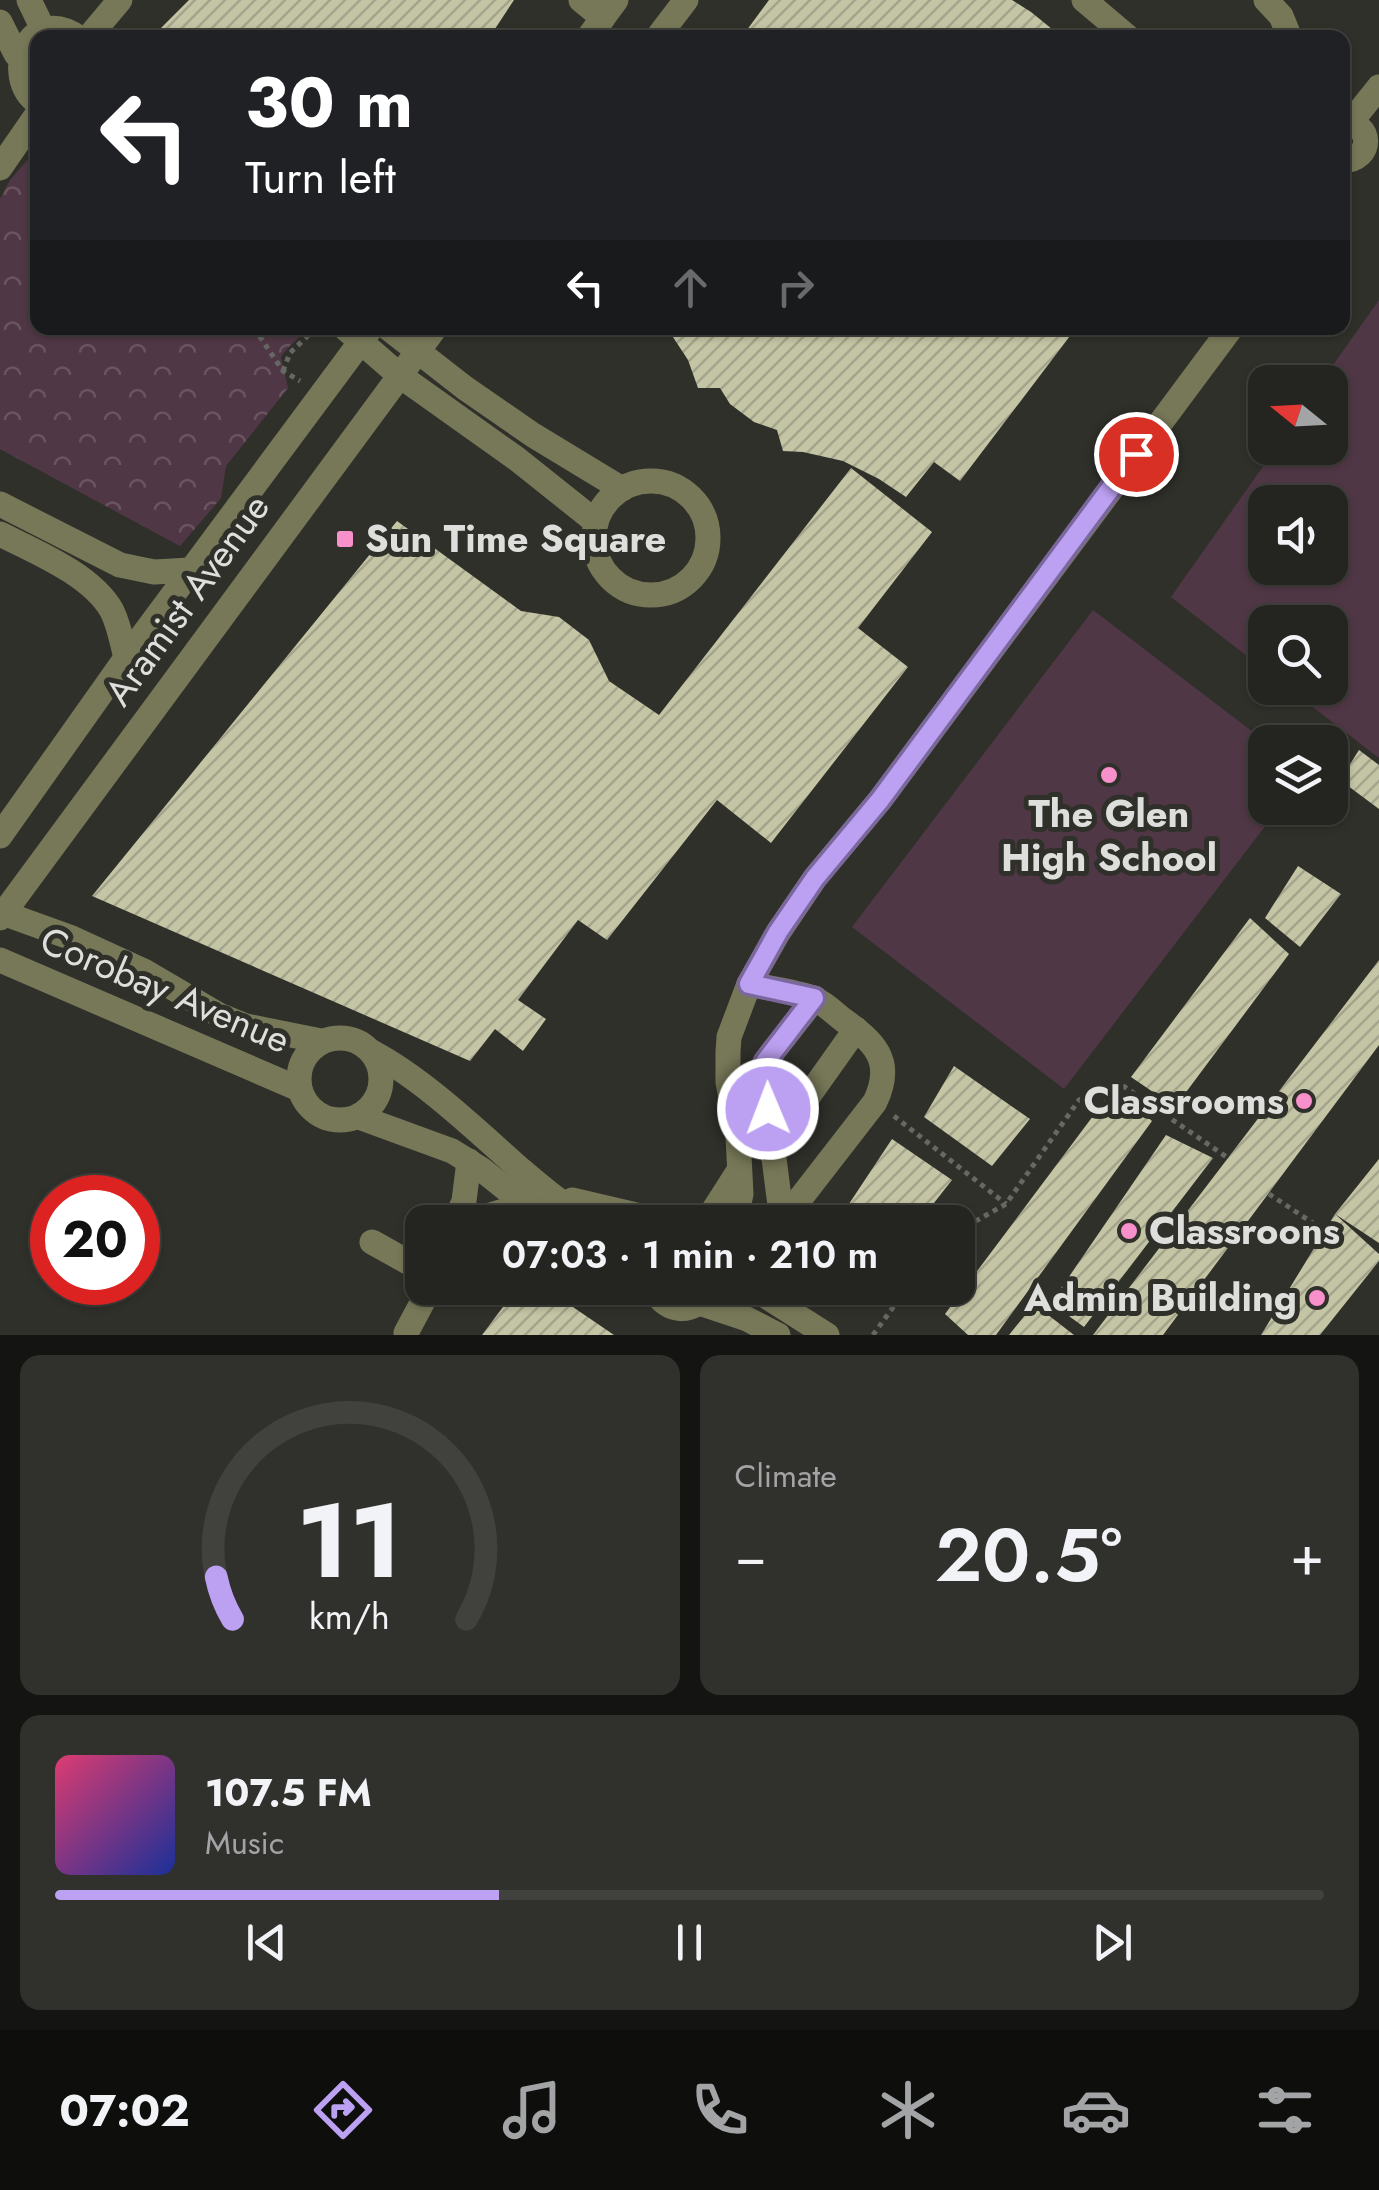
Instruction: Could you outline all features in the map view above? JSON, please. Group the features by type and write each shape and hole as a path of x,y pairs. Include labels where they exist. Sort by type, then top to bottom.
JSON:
{"street":[{"path":"29,0 43,29 65,30"},
{"path":"95,30 120,0"},
{"path":"581,0 603,18"},
{"path":"663,30 686,0"},
{"path":"1084,0 1120,30"},
{"path":"1266,0 1286,30"},
{"path":"0,22 15,61 16,80 30,97"},
{"path":"0,94 22,43 30,36"},
{"path":"1350,163 1366,148 1360,126 1379,87"},
{"path":"0,168 30,125"},
{"name":"Aramist Avenue","path":"0,836 321,395 357,335"},
{"path":"362,335 399,375 517,459 596,522"},
{"path":"397,335 533,435 622,489"},
{"name":"Aramist Avenue","path":"1,914 429,335"},
{"path":"739,1205 739,1147 728,1082 730,1037 749,984 778,932 815,878 912,758 1225,335"},
{"path":"517,459 533,435"},
{"path":"651,480 666,482 680,488 701,508 707,523 707,553 692,579 680,588 666,594 636,594 622,588 601,566 596,552 596,522 610,498 622,489 651,480"},
{"path":"0,504 120,565 154,572 191,570"},
{"path":"0,534 99,592 114,615 126,658"},
{"name":"Corobay Avenue","path":"1,914 72,938 144,971 219,1015 246,1026 321,1042"},
{"name":"Corobay Avenue","path":"0,960 300,1089"},
{"path":"749,984 814,998 869,1039 879,1053 884,1072 876,1102 795,1205"},
{"path":"780,1205 763,1072 765,1062 814,998"},
{"path":"772,1146 856,1029"},
{"name":"Corobay Avenue","path":"525,1205 452,1150 359,1117 341,1121 322,1117 308,1106 300,1089 299,1070 306,1054 321,1042 339,1037 358,1040 402,1070 566,1205"},
{"path":"359,1117 373,1105 381,1088 381,1068 372,1052"},
{"path":"462,1205 470,1161"},
{"path":"717,1205 738,1172"},
{"path":"553,1196 592,1205"},
{"path":"372,1242 405,1260"},
{"path":"406,1333 421,1305"},
{"path":"722,1305 778,1335"},
{"path":"785,1305 827,1335"}],"path":[{"path":"259,335 284,371 321,395"},
{"path":"284,371 290,353 309,335"},
{"path":"975,1221 1006,1204 1079,1100 1120,1083 1228,1158"},
{"path":"876,1102 1006,1204"},
{"path":"1268,1194 1322,1230"},
{"path":"874,1335 895,1305"}],"green space":[{"path":"30,157 30,335 301,335 281,357 288,388 226,466 221,498 180,546 0,449 0,199"},
{"path":"1379,300 1379,758 1348,734 1348,725 1336,725 1310,705 1348,705 1348,605 1248,605 1248,657 1171,597 1248,488 1248,585 1348,585 1348,485 1250,485 1264,465 1348,465 1348,365 1333,365"},
{"path":"1093,610 1248,728 1248,825 1266,825 1064,1089 852,927"}],"building":[{"path":"189,0 514,0 494,30 159,30"},
{"path":"769,0 1012,0 1053,30 747,30"},
{"path":"672,335 1071,335 960,481 934,462 906,497 843,461 783,451 777,430 754,422 730,404 720,388 698,388 688,360"},
{"path":"851,468 932,532 858,628 908,667 771,843 717,800 607,940 578,920 518,1000 546,1019 523,1051 495,1029 470,1061 92,896 397,521 521,611 559,617 589,640 609,681 659,715"},
{"path":"1359,750 1379,765 1379,809 1348,786 1348,767"},
{"path":"1298,866 1341,894 1300,947 1265,918"},
{"name":"Classrooms","path":"1250,918 1289,954 1175,1107 1131,1077"},
{"name":"Classrooms","path":"1379,960 1379,1045 1163,1335 1093,1335"},
{"path":"954,1066 1030,1119 992,1166 924,1117"},
{"name":"Classrooms","path":"1114,1088 1152,1121 996,1335 968,1335 945,1314 952,1305 975,1305 975,1274"},
{"name":"Classroons","path":"1166,1135 1213,1158 1084,1327 1051,1303"},
{"path":"892,1139 952,1180 932,1205 848,1205"},
{"path":"1379,1159 1379,1243 1335,1214"},
{"name":"Admin Building","path":"1335,1214 1379,1254 1379,1261 1320,1335 1261,1335"},
{"path":"1034,1304 1074,1335 1009,1335"},
{"path":"504,1305 570,1305 614,1335 482,1335"}],"place":[{"name":"Sun Time Square","path":"345,539"},
{"name":"The Glen High School","path":"1109,775"},
{"name":"Classrooms","path":"1304,1101"},
{"name":"Classroons","path":"1129,1231"},
{"name":"Admin Building","path":"1317,1298"}],"route":[{"path":"768,1109 765,1062 814,998 749,984 778,932 1136,454"}]}
